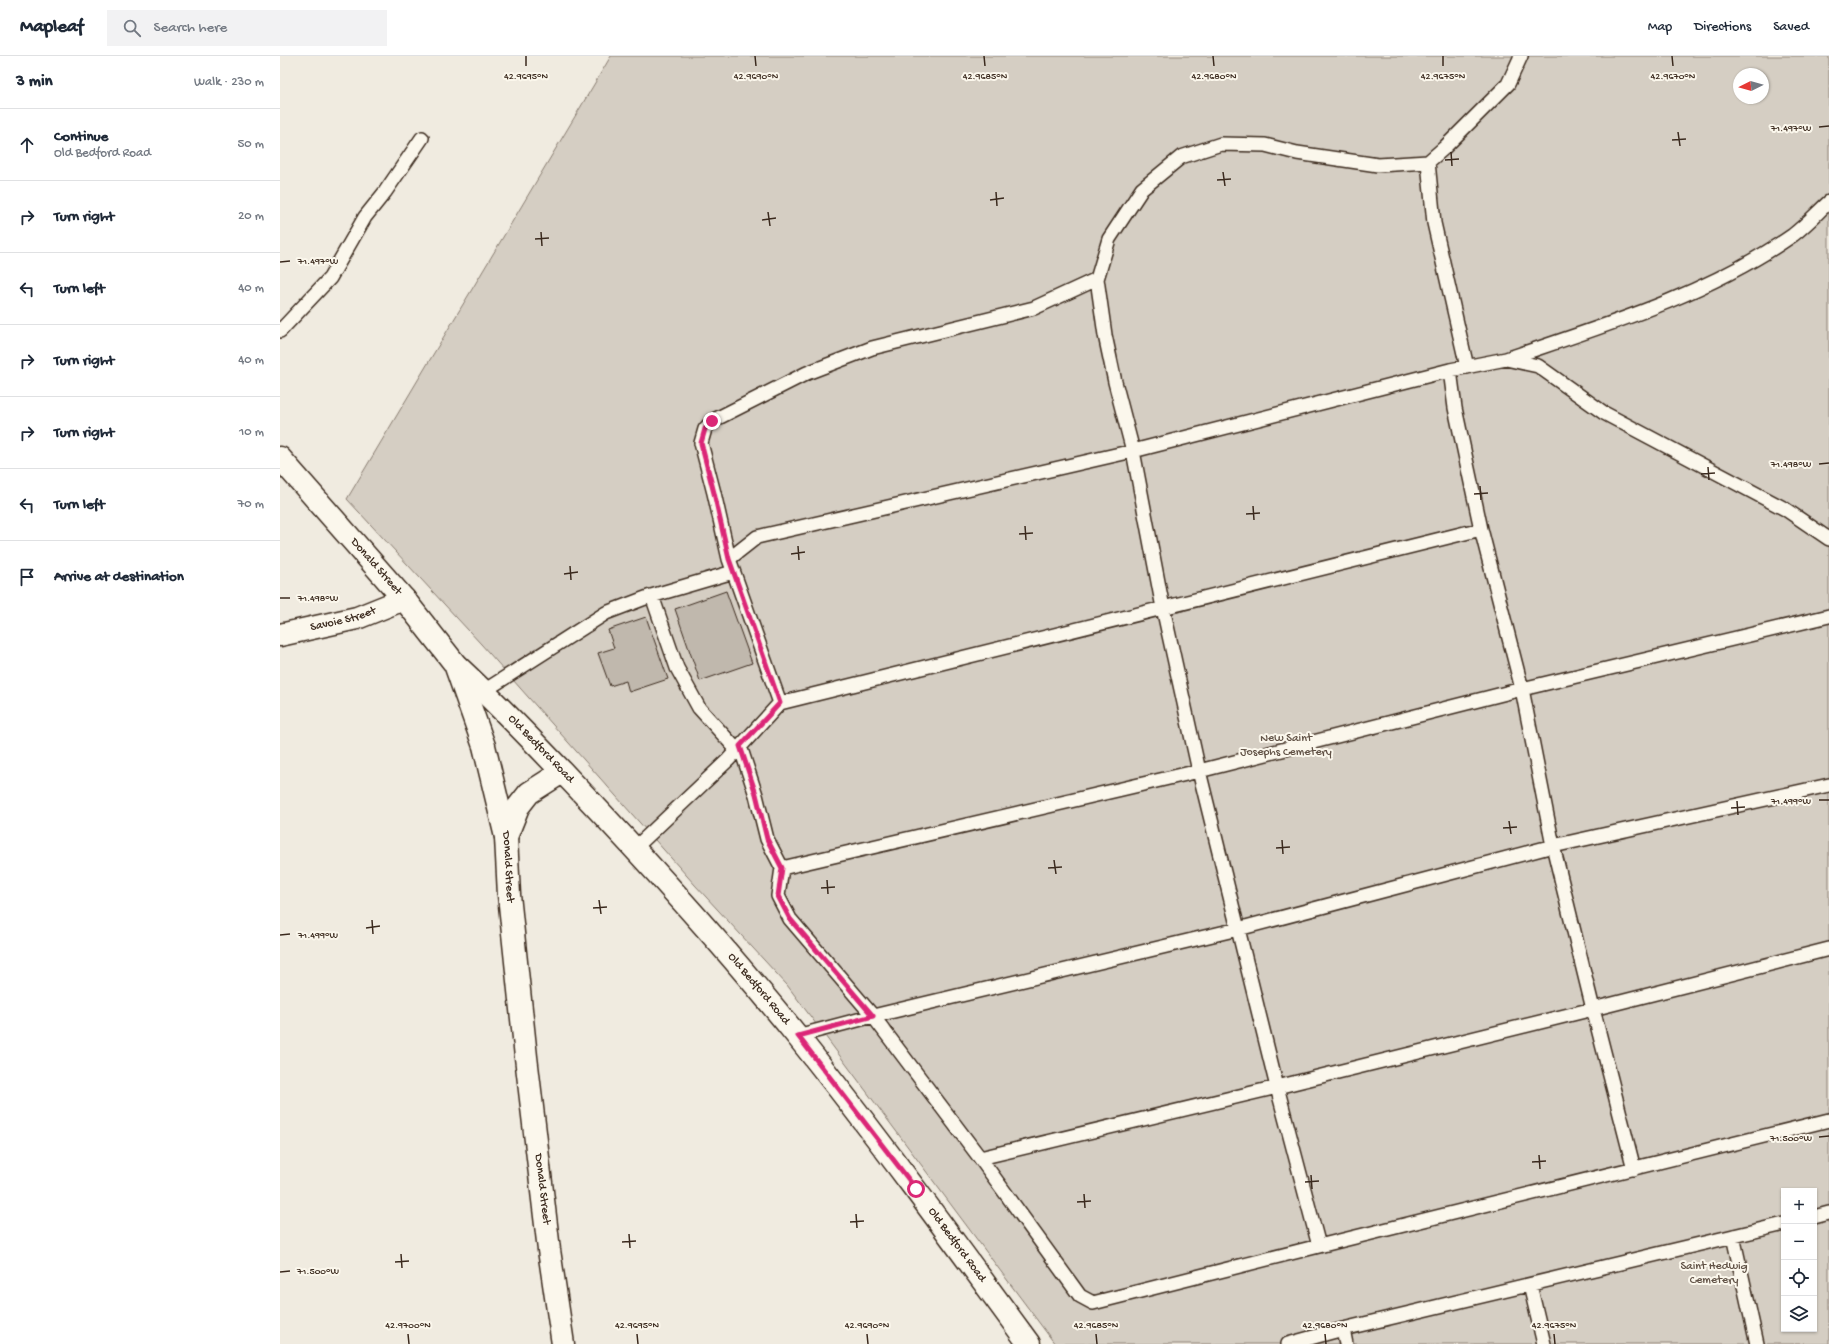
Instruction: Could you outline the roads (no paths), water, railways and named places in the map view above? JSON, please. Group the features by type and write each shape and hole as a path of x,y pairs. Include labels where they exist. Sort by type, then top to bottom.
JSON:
{"street":[{"name":"Donald Street","path":"280,458 404,599 454,664 484,746 506,837 509,895 526,1057 549,1250 563,1344"},
{"name":"Savoie Street","path":"280,635 357,618 404,599"},
{"name":"Old Bedford Road","path":"454,664 484,691 635,848 798,1036 916,1189 1029,1344"},
{"path":"506,837 518,807 529,793 562,772"}],"lane":[{"path":"1319,1246 1277,1087 1199,770 1163,608 1133,451 1115,382 1105,335 1097,280 1109,239 1142,189 1181,157 1221,144 1265,145 1296,153 1378,165 1428,162 1508,84 1521,56"},
{"path":"280,331 330,278 365,217 385,192 422,138"},
{"path":"1428,162 1434,223 1467,367"},
{"path":"729,559 757,537 1133,451 1450,370 1506,359 1631,317 1732,272 1794,234 1829,202"},
{"path":"780,703 729,559 701,443 705,429 712,421 807,373 872,348 1034,308 1097,280"},
{"path":"1506,359 1538,366 1604,413 1785,509 1829,539"},
{"path":"1450,370 1455,408 1481,529 1522,689 1553,846 1634,1169"},
{"path":"635,848 739,748 780,703 1481,529"},
{"path":"484,691 606,613 652,596 734,572"},
{"path":"652,596 677,668 699,708 739,748 756,794 767,839 782,868 778,896 790,919 873,1016 980,1158 1080,1296 1093,1303 1829,1120"},
{"path":"782,868 1199,770 1522,689 1829,616"},
{"path":"798,1036 873,1016 1238,929 1553,846 1829,785"},
{"path":"980,1158 1277,1087 1829,949"},
{"path":"1817,1216 1829,1213"},
{"path":"1288,1344 1343,1329 1781,1225"},
{"path":"1733,1236 1757,1344"},
{"path":"1530,1285 1544,1344"},
{"path":"1343,1329 1346,1344"}],"park label":[{"name":"New Saint Josephs Cemetery","path":"1286,746"},
{"name":"Saint Hedwig Cemetery","path":"1714,1274"}]}
